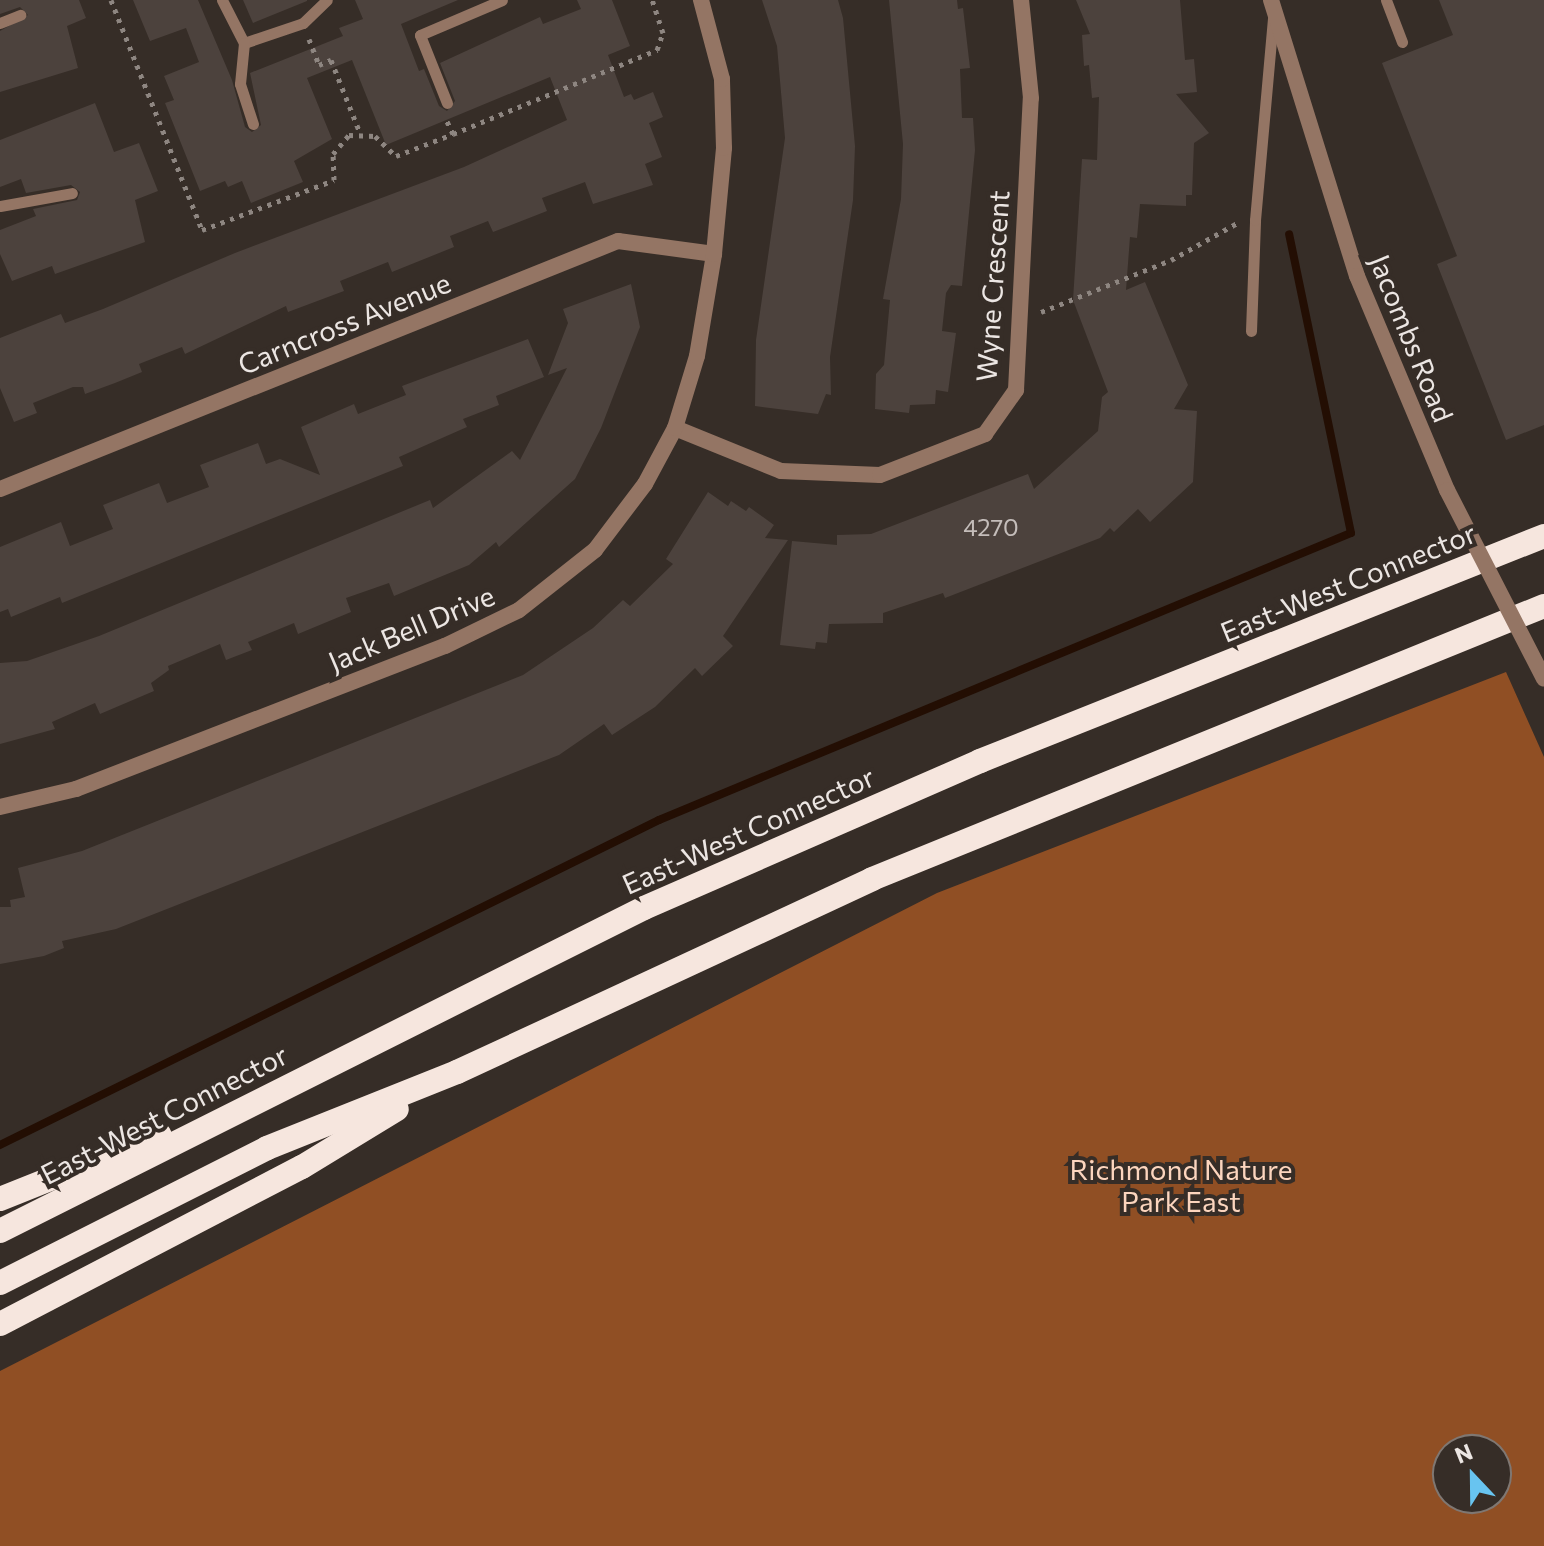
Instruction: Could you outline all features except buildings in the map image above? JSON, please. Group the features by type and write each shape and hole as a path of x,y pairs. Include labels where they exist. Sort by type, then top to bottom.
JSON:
{"highway":[{"name":"East-West Connector","path":"0,1231 644,908 980,761 1544,536"},
{"path":"0,1283 267,1148 457,1072 872,879 1544,606"},
{"path":"0,1324 302,1167 457,1072"},
{"path":"0,1199 142,1141 234,1111"}],"street":[{"name":"Jack Bell Drive","path":"0,807 91,784 445,646 519,610 595,550 645,484 675,428 697,356 714,254 724,148 722,79 701,0"},
{"name":"Wyne Crescent","path":"675,428 781,471 880,475 985,434 1016,390 1016,318 1031,98 1021,0"},
{"name":"Jacombs Road","path":"1272,4 1357,276 1447,490 1544,679"},
{"name":"Carncross Avenue","path":"0,489 618,241 714,254"}],"lane":[{"path":"222,0 244,43 240,84 253,124"},
{"path":"244,43 303,23 327,0"},
{"path":"447,103 420,35 502,0"},
{"path":"1386,0 1402,42"},
{"path":"1251,331 1255,220 1272,4"},
{"path":"0,23 20,15"},
{"path":"0,206 72,193"}],"path":[{"path":"111,0 202,230 334,180 338,145 360,133 375,136 396,156 657,50 663,33 652,0"},
{"path":"303,23 319,65 331,60 360,133"},
{"path":"447,103 451,112 444,114 453,134"},
{"path":"1016,318 1171,260 1243,220 1255,220"}],"green space":[{"name":"Richmond Nature Park East","path":"1506,672 1544,757 1544,1546 0,1546 0,1371 937,893"}],"waterway":[{"path":"0,1145 659,820 1351,533 1289,234"}]}
